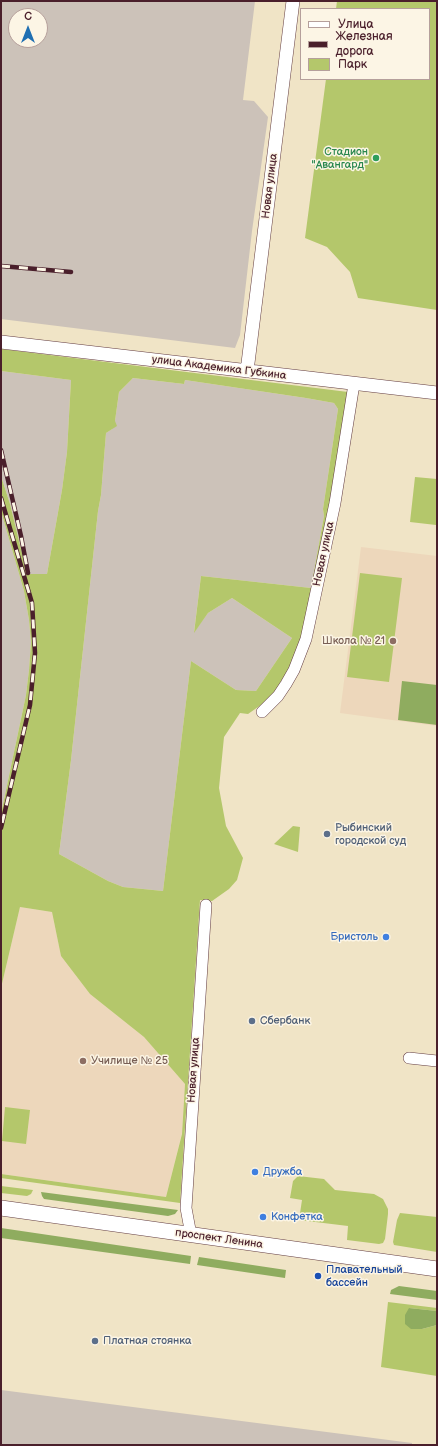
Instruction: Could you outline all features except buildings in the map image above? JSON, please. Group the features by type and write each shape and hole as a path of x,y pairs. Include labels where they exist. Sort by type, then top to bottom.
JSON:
{"main road":[{"name":"проспект Ленина","path":"1,1208 437,1270"}],"street":[{"name":"Новая улица","path":"247,371 293,1"},
{"name":"улица Академика Губкина","path":"1,342 437,393"},
{"name":"Новая улица","path":"262,712 278,696 286,684 294,670 306,639 335,503 354,384"},
{"name":"Новая улица","path":"191,1235 186,1208 206,905"},
{"path":"409,1058 437,1061"}],"shaded area":[{"path":"1,1 255,1 243,100 254,101 268,117 252,231 240,335 235,348 1,319"},
{"path":"1,371 71,380 67,452 62,490 47,574 27,574 10,504 1,476"},
{"path":"133,378 184,384 185,380 306,398 334,403 338,409 323,509 324,516 311,588 201,576 194,632 208,613 232,598 292,638 256,691 236,690 191,661 163,891 123,887 108,881 59,854 101,495 106,433 112,429 115,421 119,392"},
{"path":"1,511 24,591 31,642 26,695 1,814"},
{"name":"Школа № 21","path":"361,547 437,556 437,726 340,713"},
{"name":"Училище № 25","path":"20,907 52,912 61,956 90,994 144,1037 185,1084 182,1133 166,1197 1,1174 1,988"},
{"path":"1,1390 412,1443 412,1445 1,1445"}],"green space":[{"name":"Стадион \"Авангард\"","path":"337,1 437,1 437,310 358,298 350,272 327,247 305,238 326,80 430,80 430,8 336,8"},
{"path":"1,349 348,392 331,500 301,638 289,668 275,692 268,700 248,714 240,713 224,737 219,788 226,826 243,858 237,880 229,889 212,901 200,900 180,1203 1,1178 1,1174 166,1197 182,1134 185,1084 144,1037 90,994 61,956 52,912 20,907 1,988 1,814 26,695 31,642 24,591 1,511 1,476 10,504 27,574 47,574 62,490 67,452 71,380 1,371","holes":["133,378 184,384 185,380 306,398 334,403 338,409 323,509 324,516 311,588 201,576 194,633 208,613 232,598 292,638 256,691 236,690 191,661 163,891 123,887 108,881 59,854 101,495 106,433 117,426 115,421 119,392"]},
{"path":"415,477 437,479 436,525 410,522"},
{"path":"360,573 402,578 389,682 347,677"},
{"path":"402,681 437,685 437,725 398,720"},
{"path":"293,826 300,827 298,852 274,844"},
{"path":"5,1107 30,1110 26,1144 2,1141"},
{"path":"298,1176 324,1179 335,1190 374,1194 383,1199 388,1209 388,1214 385,1239 383,1243 379,1244 347,1240 348,1226 299,1220 302,1200 290,1198 293,1181"},
{"path":"1,1186 33,1190 31,1194 27,1196 1,1193"},
{"path":"41,1192 178,1210 175,1214 168,1216 44,1199"},
{"path":"400,1213 437,1217 437,1252 394,1245 393,1242 397,1220"},
{"path":"1,1228 191,1256 190,1264 1,1238"},
{"path":"199,1257 286,1270 285,1278 197,1265"},
{"path":"399,1286 437,1291 437,1300 390,1294 391,1290"},
{"path":"388,1302 437,1308 437,1311 409,1308 422,1329 437,1325 437,1376 381,1367"},
{"path":"409,1308 437,1311 437,1325 422,1329 411,1329 405,1324 405,1315"}],"railway":[{"path":"1,266 71,272"},
{"path":"1,450 28,573"},
{"path":"1,498 32,603 35,653 30,705 1,828"}],"place":[{"name":"Стадион \"Авангард\"","path":"376,158"},
{"name":"Школа № 21","path":"393,641"},
{"name":"Рыбинский городской суд","path":"327,834"},
{"name":"Бристоль","path":"386,937"},
{"name":"Сбербанк","path":"252,1021"},
{"name":"Училище № 25","path":"83,1061"},
{"name":"Дружба","path":"255,1172"},
{"name":"Конфетка","path":"263,1217"},
{"name":"Плавательный бассейн","path":"318,1276"},
{"name":"Платная стоянка","path":"95,1341"}]}
